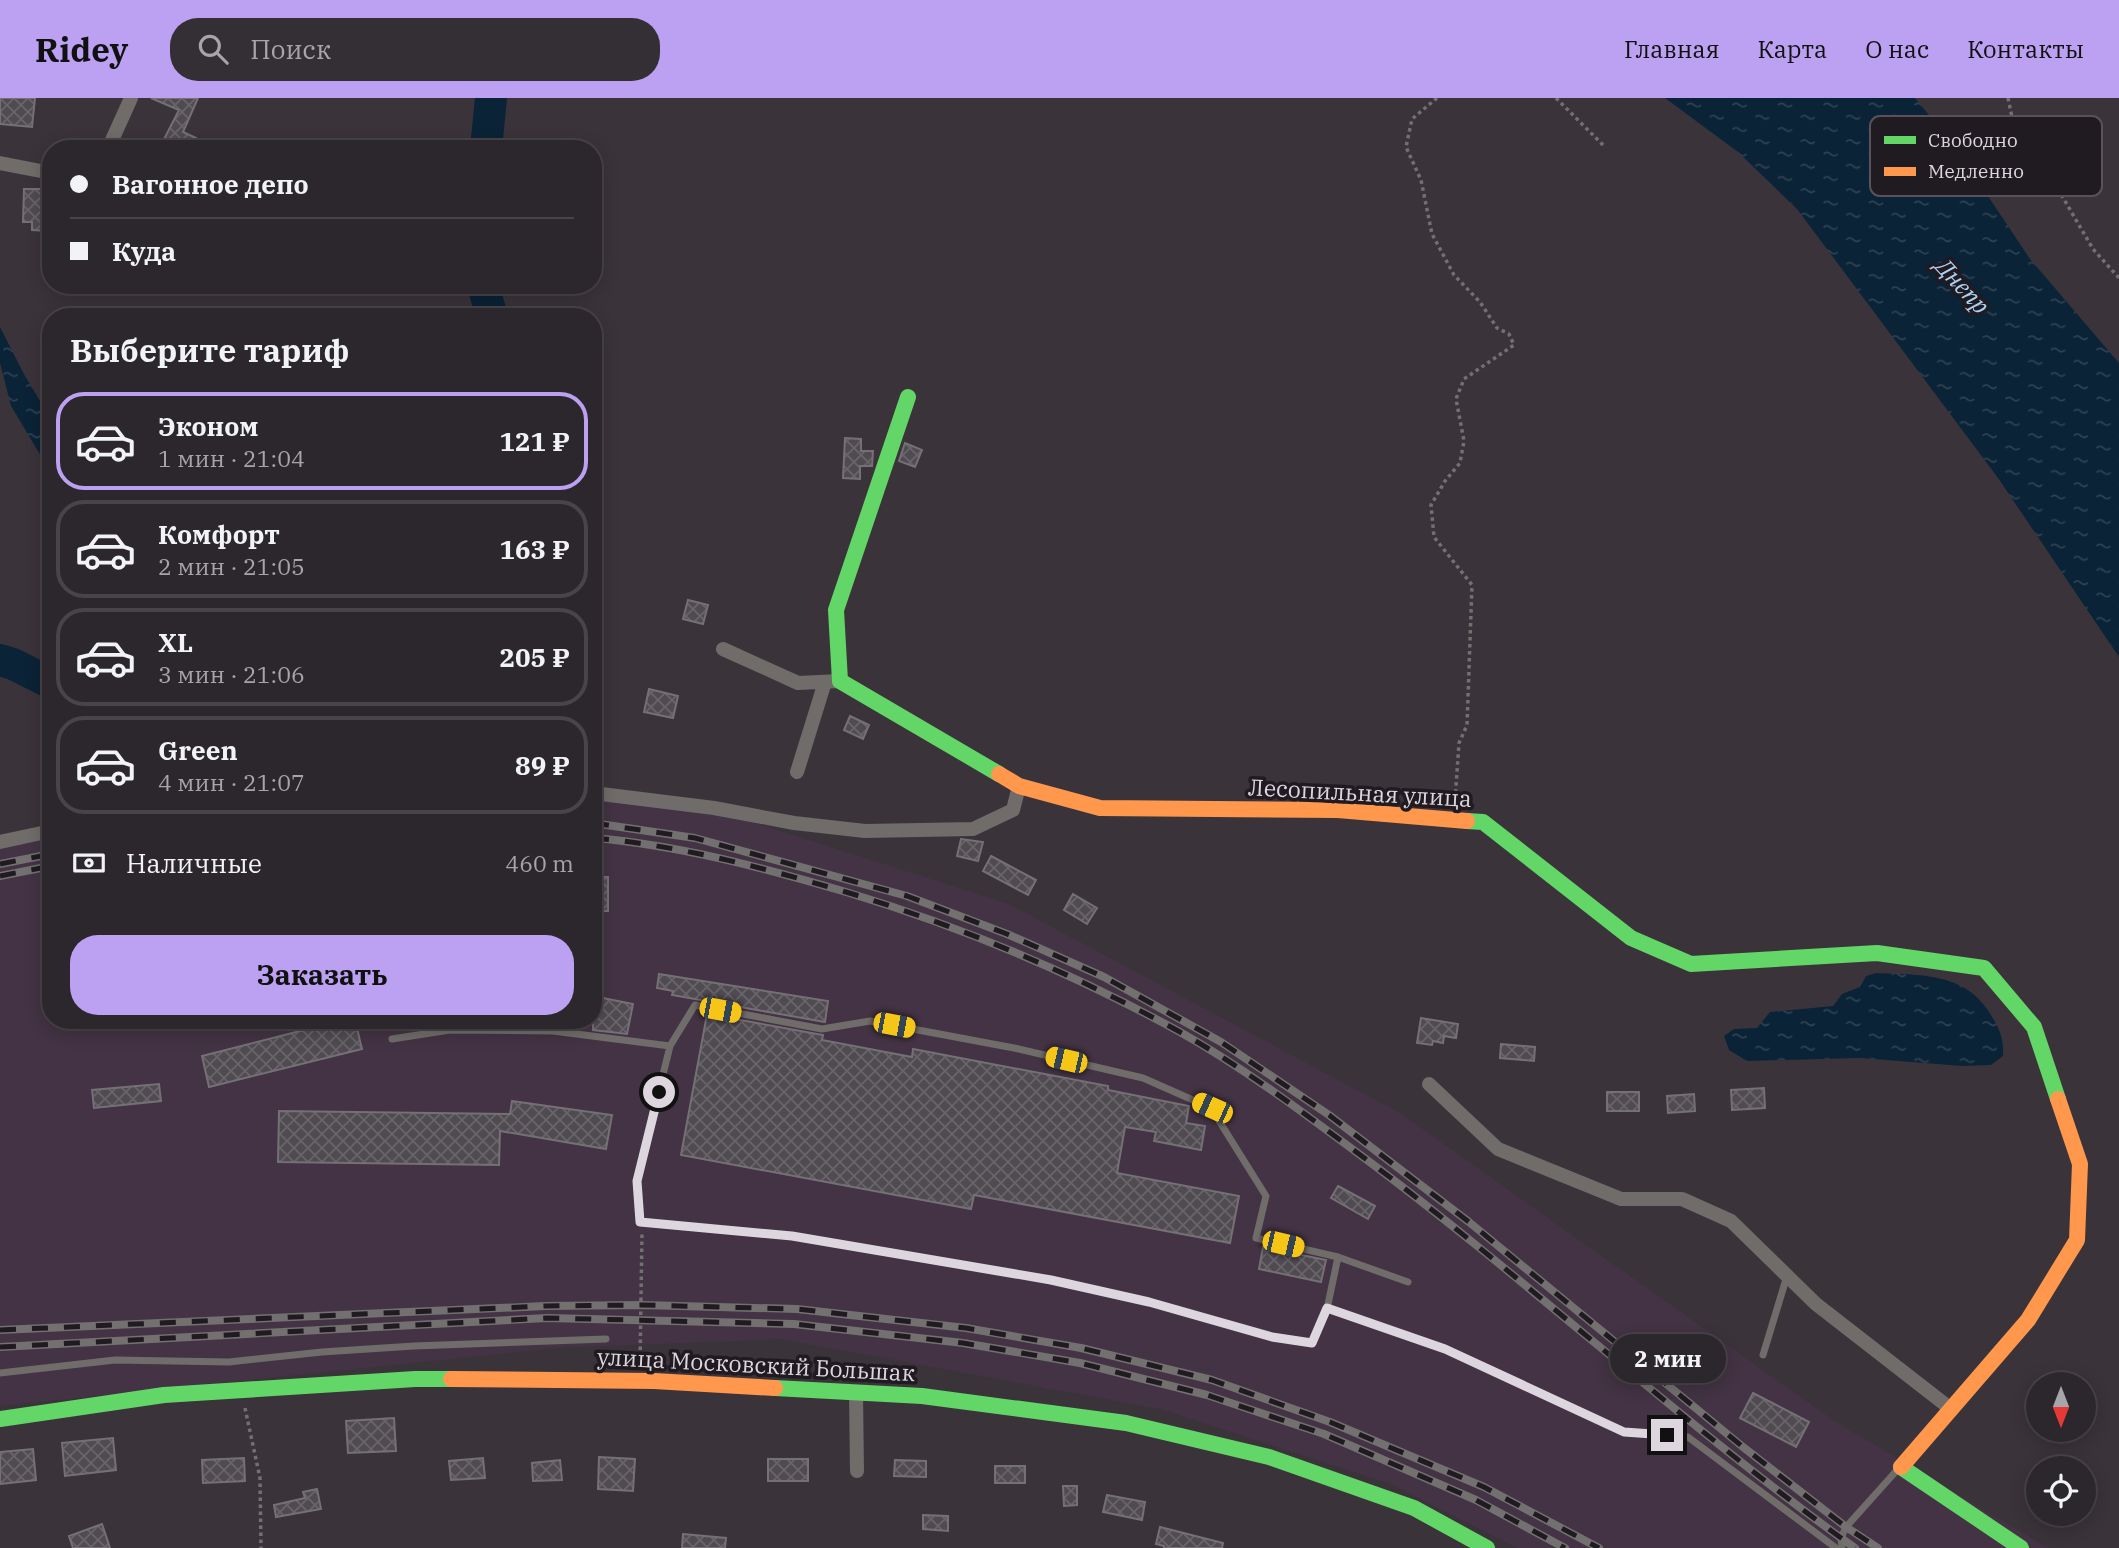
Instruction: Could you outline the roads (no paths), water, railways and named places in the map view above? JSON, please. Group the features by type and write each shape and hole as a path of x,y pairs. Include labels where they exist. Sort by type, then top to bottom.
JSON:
{"street":[{"path":"112,140 131,98"},
{"path":"0,163 42,171"},
{"path":"797,772 833,681 836,610 908,397"},
{"path":"723,649 798,683 833,681"},
{"name":"Лесопильная улица","path":"833,681 1019,786 1100,808 1338,810 1483,822 1630,937 1691,964 1877,953 1984,968 2034,1027 2080,1164 2077,1240 2028,1320 1900,1466"},
{"path":"602,794 865,831 973,829 1013,810 1019,786"},
{"path":"0,842 42,833"},
{"path":"1429,1084 1498,1149 1621,1199 1682,1199 1731,1221 1816,1304 1951,1409"},
{"name":"улица Московский Большак","path":"0,1419 164,1395 415,1379 640,1381 922,1396 1126,1423 1269,1457 1414,1508 1487,1548"},
{"path":"856,1392 857,1471"},
{"path":"1900,1466 2021,1548"}],"lane":[{"path":"1338,1257 1327,1308 1312,1343 1272,1337 1149,1302 1051,1280 792,1236 640,1222 637,1181 670,1046 695,1005 822,1029 870,1021 1014,1048 1143,1078 1212,1108 1266,1196 1256,1238 1338,1257 1408,1282"},
{"path":"393,1039 450,1030 553,1031 670,1046"},
{"path":"1763,1355 1787,1275"},
{"path":"1327,1308 1445,1349 1624,1432 1688,1437 1836,1548"},
{"path":"0,1373 115,1360 229,1362 387,1348 606,1339"},
{"path":"1842,1548 1841,1538 1846,1527 1900,1466"}],"water":[{"name":"Днепр","path":"1665,98 1915,98 1930,116 1870,116 1870,196 1988,196 2030,259 2119,363 2119,657 1998,478 1797,209 1738,152"},
{"path":"0,327 42,404 42,456 11,406 0,363"},
{"path":"1876,973 1941,979 1969,991 1981,1001 1997,1025 2003,1056 1991,1065 1962,1066 1860,1058 1747,1061 1729,1050 1724,1036 1734,1029 1757,1028 1770,1012 1833,1006 1842,994 1860,987 1866,976"}],"waterway":[{"path":"487,140 491,98"},
{"path":"486,294 489,308"},
{"path":"0,660 42,678"}],"railway":[{"path":"602,824 695,838 907,896 1007,934 1104,977 1221,1042 1329,1115 1469,1222 1743,1447 1846,1527 1878,1548"},
{"path":"602,839 657,846 753,866 932,920 1058,971 1180,1032 1250,1076 1363,1157 1487,1254 1668,1404 1855,1548"},
{"path":"0,864 42,856"},
{"path":"0,876 42,868"},
{"path":"0,1330 545,1306 642,1305 797,1309 966,1328 1081,1348 1212,1380 1330,1422 1484,1487 1599,1548"},
{"path":"0,1347 547,1318 794,1324 963,1343 1080,1363 1207,1395 1324,1434 1476,1500 1565,1548"}]}
